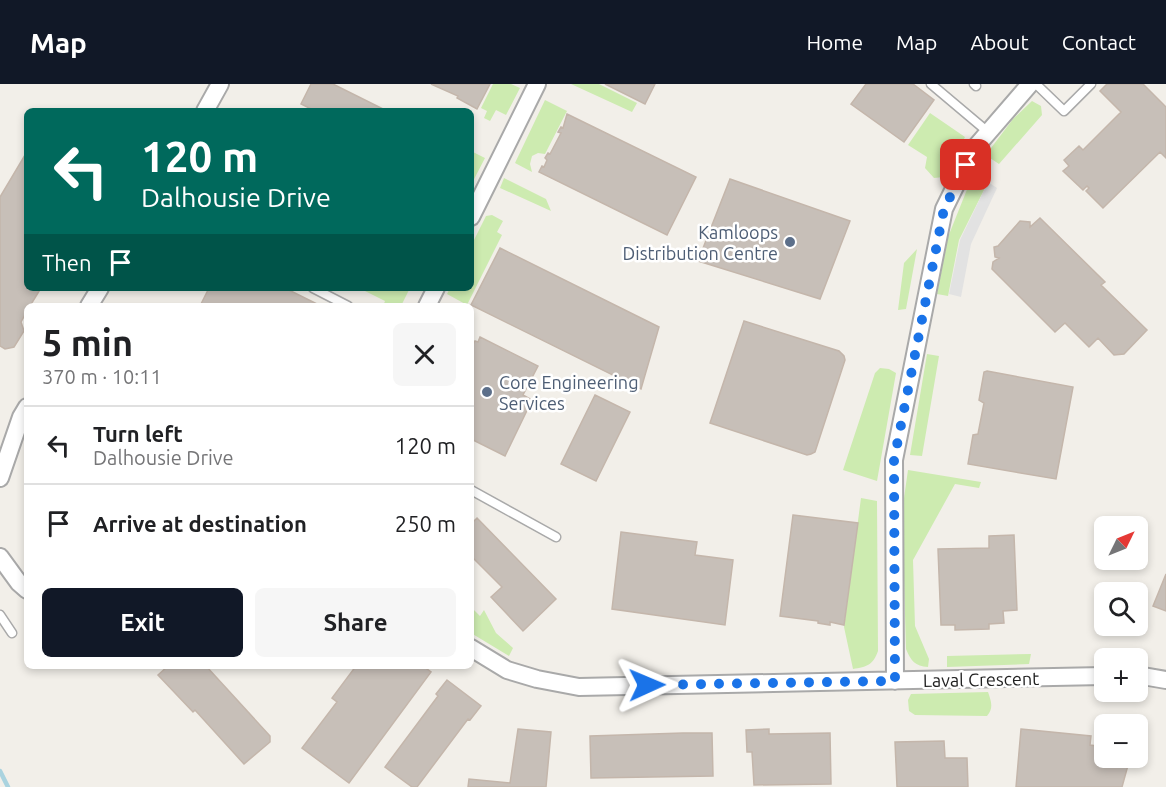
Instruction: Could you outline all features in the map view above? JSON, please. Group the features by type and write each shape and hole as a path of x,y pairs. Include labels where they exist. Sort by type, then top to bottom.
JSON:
{"street":[{"path":"207,108 220,84"},
{"path":"474,211 537,84"},
{"path":"895,681 894,460 944,209 973,150 1030,84"},
{"path":"0,478 24,412"},
{"path":"0,557 24,587"},
{"name":"Laval Crescent","path":"474,650 507,670 537,680 579,687 1094,676"},
{"path":"1148,677 1166,680"}],"lane":[{"path":"931,84 988,132"},
{"path":"1036,84 1064,111 1091,84"},
{"path":"319,291 342,303"},
{"path":"474,492 556,537"},
{"path":"0,615 12,633"}],"green space":[{"path":"493,84 511,84 520,88 506,115 496,110 490,121 484,118 487,111 481,108"},
{"path":"571,84 599,84 637,103 632,112"},
{"path":"545,100 567,111 545,154 538,153 532,156 530,164 532,172 515,163"},
{"path":"1032,101 1041,106 1042,115 999,164 990,158 988,152 1013,119"},
{"path":"930,113 965,137 944,177 934,178 925,168 927,157 908,145"},
{"path":"474,152 485,158 474,179"},
{"path":"978,174 986,178 988,182 959,240 948,296 937,294 948,237 972,177"},
{"path":"504,178 546,199 551,211 500,188"},
{"path":"492,215 503,221 497,232 502,235 474,291 474,240 486,216"},
{"path":"917,249 906,309 898,310 904,263"},
{"path":"365,291 408,291 402,303 384,303 385,301"},
{"path":"448,291 474,291 468,303 463,303 447,294"},
{"path":"927,354 939,356 922,456 910,455"},
{"path":"880,368 896,373 877,481 843,470 875,373"},
{"path":"908,470 981,482 979,488 955,484 913,560 915,626 929,659 928,667 914,662 906,649 902,512"},
{"path":"861,498 877,501 878,651 869,664 853,669 844,627"},
{"path":"474,610 480,616 484,610 496,633 513,648 509,656 474,635"},
{"path":"1031,654 1029,664 947,667 947,656"},
{"path":"988,692 991,707 987,716 915,715 909,711 908,700 911,694"}],"shaded area":[{"path":"988,182 997,188 971,244 961,297 949,294 960,240"}],"building":[{"path":"311,84 333,84 381,108 309,108 301,104"},
{"path":"431,84 490,84 477,109 457,98 458,96"},
{"path":"605,84 655,84 645,104"},
{"path":"866,84 913,84 934,100 904,142 851,104"},
{"path":"1107,84 1143,84 1166,107 1166,158 1160,152 1103,208 1086,191 1089,188 1087,186 1083,190 1063,171 1069,166 1064,160 1079,146 1083,150 1121,112 1100,91"},
{"path":"567,114 696,177 667,235 539,172 542,166 544,167 547,160 545,158 548,153 550,154 561,133 558,132 561,127 563,128"},
{"path":"24,157 24,291 39,291 32,303 24,303 24,316 21,322 24,331 14,347 5,349 0,346 0,197"},
{"path":"730,179 850,221 820,299 698,261"},
{"path":"1040,218 1105,282 1101,285 1147,330 1124,354 1114,355 1098,338 1089,347 1065,323 1055,332 992,269 993,262 999,258 995,257 994,247 998,246 1020,221 1030,222 1030,227"},
{"path":"500,248 659,327 641,389 474,306 472,303"},
{"path":"208,291 291,291 315,303 202,303"},
{"path":"744,321 839,351 844,356 845,360 815,452 807,455 710,423"},
{"path":"480,337 538,366 523,395 532,400 505,456 474,440 474,343 478,342"},
{"path":"984,372 1073,387 1056,479 968,464 973,435 978,434 984,403 979,400"},
{"path":"595,395 630,412 596,481 561,464"},
{"path":"793,515 858,523 844,625 830,622 830,625 818,623 818,621 780,616"},
{"path":"477,518 556,599 523,631 491,597 502,587 474,559 474,521"},
{"path":"621,532 697,542 695,555 733,560 725,625 612,609"},
{"path":"1014,535 1017,610 1003,611 1004,623 989,624 989,629 955,630 955,625 941,625 938,549 989,548 989,536"},
{"path":"1166,574 1166,611 1153,606"},
{"path":"165,669 209,669 270,736 270,742 244,764 195,710 193,712 158,675"},
{"path":"354,669 427,669 431,672 349,783 302,748 337,702 332,698"},
{"path":"447,680 481,706 470,720 468,719 417,787 412,787 385,767 438,696 436,694"},
{"path":"518,729 551,732 546,787 468,787 469,779 510,783"},
{"path":"769,729 769,734 830,733 831,784 754,785 752,752 747,752 746,730"},
{"path":"1021,729 1091,736 1090,745 1094,746 1094,768 1127,768 1122,787 1016,787"},
{"path":"712,733 713,776 591,778 590,736"},
{"path":"944,741 945,758 967,758 968,787 897,787 895,742"}],"waterway":[{"path":"0,771 8,787"}],"place":[{"name":"Kamloops Distribution Centre","path":"790,242"},
{"name":"Core Engineering Services","path":"487,392"}],"route":[{"path":"647,685 895,681 894,460 944,209 966,165"}]}
